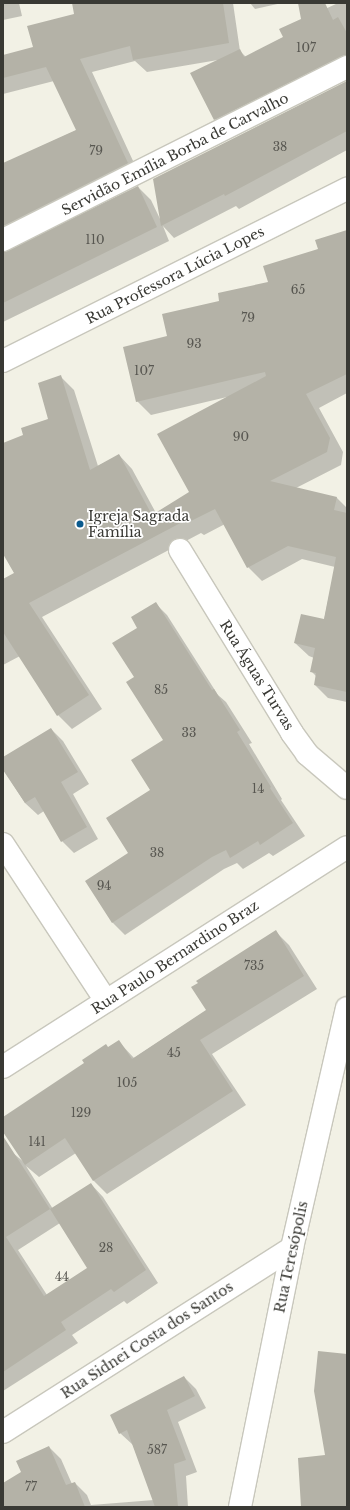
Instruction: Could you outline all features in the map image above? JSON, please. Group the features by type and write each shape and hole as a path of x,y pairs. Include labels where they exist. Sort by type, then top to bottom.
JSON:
{"street":[{"name":"Servidão Emília Borba de Carvalho","path":"3,240 347,67"},
{"name":"Rua Professora Lúcia Lopes","path":"3,361 347,189"},
{"name":"Rua Águas Turvas","path":"180,550 292,733 307,754 347,788"},
{"path":"3,844 106,1001"},
{"name":"Rua Paulo Bernardino Braz","path":"3,1067 347,847"},
{"name":"Rua Teresópolis","path":"240,1507 292,1248 347,1008"},
{"name":"Rua Sidnei Costa dos Santos","path":"3,1432 292,1248"}],"building":[{"path":"72,3 223,3 229,43 133,60 130,46 80,59 128,163 3,226 3,163 76,130 46,67 3,78 3,55 33,47 27,26 74,14"},
{"path":"298,3 325,3 333,20 338,17 347,33 347,55 214,120 190,73 240,49 244,57 283,37 279,29 301,19"},
{"path":"347,81 347,131 225,196 224,194 161,226 153,179"},
{"path":"138,186 157,227 3,303 3,252"},
{"path":"347,230 347,374 306,394 330,438 327,452 270,481 337,497 334,510 347,513 347,692 314,685 316,673 310,672 315,648 294,643 301,614 324,619 336,557 288,546 247,568 215,509 189,522 188,519 29,603 89,695 57,716 3,632 3,579 14,573 3,554 3,443 23,435 21,428 48,419 38,383 61,375 90,470 119,454 152,515 189,492 157,434 266,376 265,372 136,402 123,347 167,336 162,314 219,301 218,293 268,282 263,266 318,249 315,240"},
{"path":"156,602 212,690 214,689 240,730 237,732 271,787 270,788 293,823 260,845 258,841 230,858 226,850 212,857 112,923 85,881 128,853 106,818 150,790 131,760 163,740 126,682 134,677 112,643 137,628 131,617"},
{"path":"51,728 78,772 61,782 87,827 61,842 35,797 25,803 3,770 3,757"},
{"path":"276,930 304,976 200,1040 233,1091 93,1181 65,1138 25,1165 3,1132 3,1117 84,1063 82,1060 106,1044 108,1047 119,1040 132,1059 206,1010 191,987 198,983 196,981"},
{"path":"3,1136 50,1209 91,1183 146,1270 114,1292 111,1289 61,1322 66,1330 3,1372","holes":["50,1209 87,1268 44,1296 6,1237"]},
{"path":"318,1351 347,1354 347,1507 301,1507 298,1458 325,1455 314,1391"},
{"path":"184,1376 195,1396 167,1410 186,1460 174,1464 178,1507 155,1507 127,1430 119,1434 110,1415"},
{"path":"49,1446 66,1485 75,1482 85,1507 3,1507 3,1483 21,1472 16,1461"}],"place":[{"name":"Igreja Sagrada Família","path":"80,524"}]}
